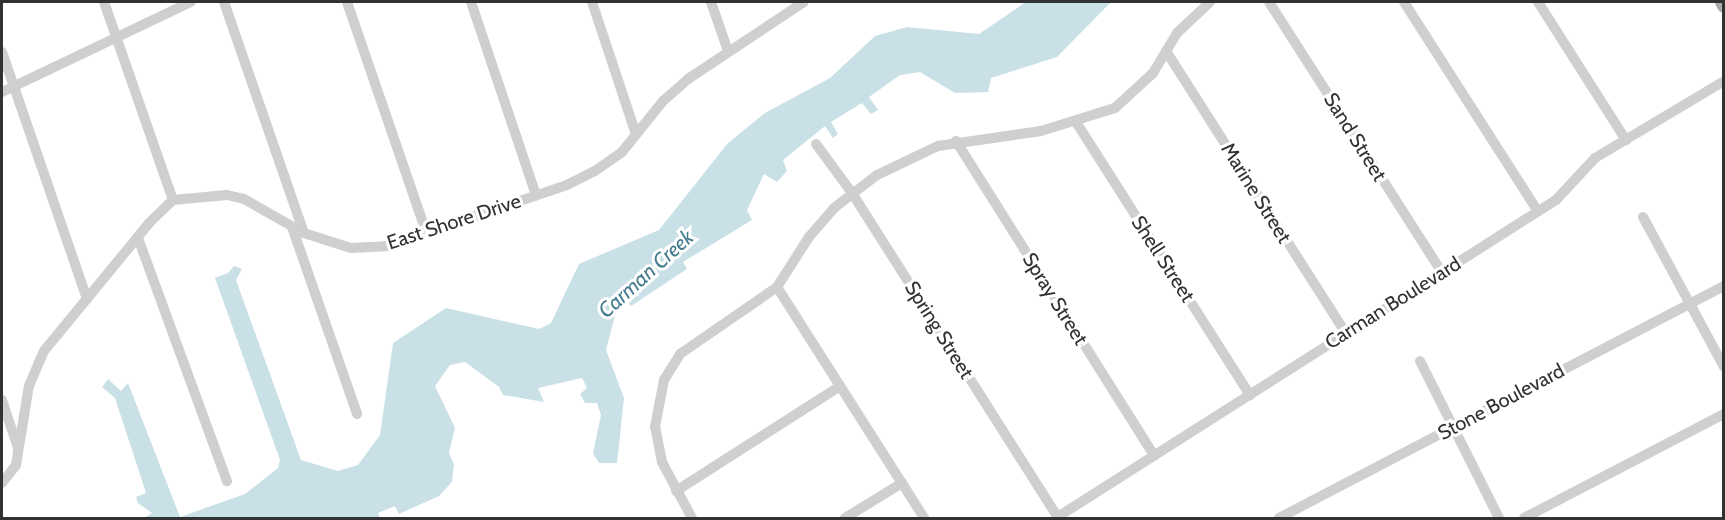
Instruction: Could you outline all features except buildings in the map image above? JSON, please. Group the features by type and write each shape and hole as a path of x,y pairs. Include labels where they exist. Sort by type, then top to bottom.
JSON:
{"street":[{"path":"2,483 16,465 35,366 87,299 172,200 104,2"},
{"path":"2,92 191,2"},
{"path":"224,2 303,233"},
{"path":"347,2 426,232"},
{"path":"471,2 536,195"},
{"path":"592,2 636,134"},
{"path":"711,2 728,51"},
{"name":"East Shore Drive","path":"172,200 227,195 244,199 303,233 351,248 369,249 426,232 536,195 596,171 636,134 671,93 728,51 804,2"},
{"path":"692,519 662,462 655,427 658,399 670,367 694,341 733,320 777,287 809,237 852,193 897,163 956,141 1021,135 1076,123 1114,108 1134,94 1192,16 1210,2"},
{"name":"Sand Street","path":"1269,2 1442,273"},
{"path":"1404,2 1537,210"},
{"path":"1538,2 1626,140"},
{"name":"Marine Street","path":"1166,51 1346,334"},
{"path":"2,52 87,299"},
{"name":"Carman Boulevard","path":"1057,518 1556,200 1595,158 1724,81"},
{"name":"Shell Street","path":"1076,123 1250,395"},
{"name":"Spray Street","path":"956,141 1154,456"},
{"name":"Spring Street","path":"816,144 852,193 1057,518"},
{"path":"1643,218 1724,367"},
{"path":"292,227 357,414"},
{"path":"138,238 226,481"},
{"name":"Stone Boulevard","path":"1279,519 1724,286"},
{"path":"777,287 924,519"},
{"path":"1420,361 1499,519"},
{"path":"676,491 840,386"},
{"path":"2,400 19,452"},
{"path":"1524,519 1724,414"},
{"path":"845,519 902,483"}],"water":[{"name":"Carman Creek","path":"1026,2 1111,2 1057,57 991,78 988,92 955,93 920,72 900,75 869,97 878,110 871,114 862,103 831,122 838,134 833,138 825,126 783,160 787,171 777,182 764,174 747,210 752,220 683,262 687,269 631,306 624,297 618,304 606,350 624,398 617,463 599,463 593,453 601,415 597,403 585,403 580,394 587,388 582,378 538,388 544,402 503,395 499,387 465,362 450,365 435,386 455,428 449,453 454,465 452,482 439,496 399,514 395,506 378,513 380,518 144,518 152,513 138,503 136,497 146,493 115,398 102,387 108,379 121,391 128,383 180,517 245,494 278,468 280,460 215,278 228,273 234,266 242,269 236,280 301,460 338,471 358,465 380,435 393,343 446,308 539,329 551,323 579,264 659,230 727,144 765,113 830,78 875,36 907,27 979,34"}]}
